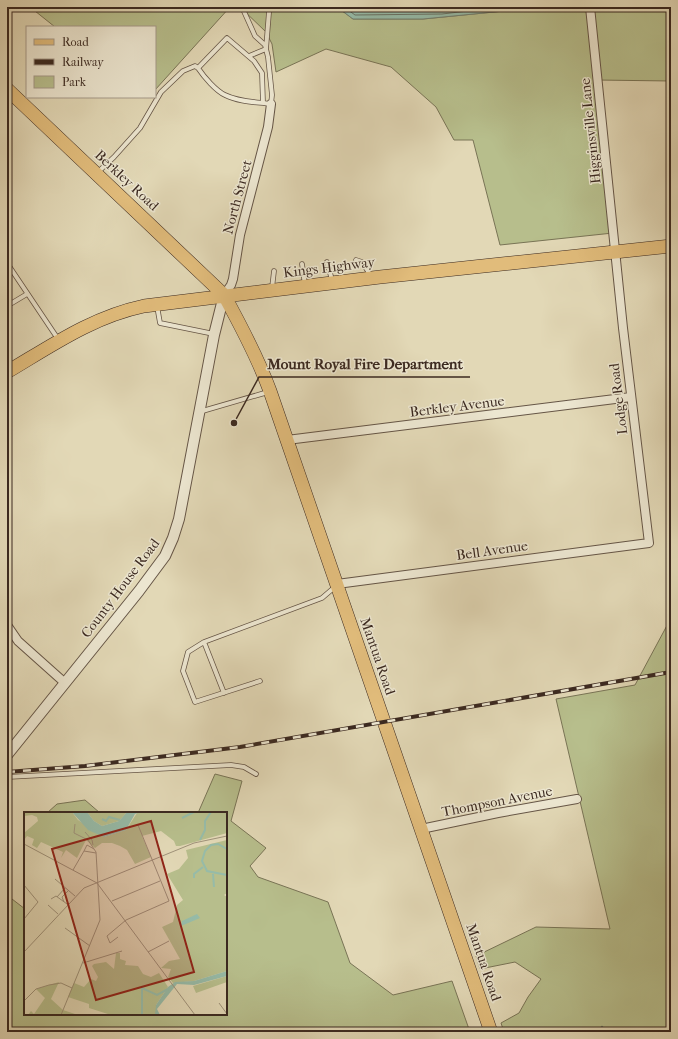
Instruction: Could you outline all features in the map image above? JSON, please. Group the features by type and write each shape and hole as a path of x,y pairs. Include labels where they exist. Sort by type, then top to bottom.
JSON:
{"main road":[{"name":"Berkley Road","path":"7,89 224,295"},
{"name":"Kings Highway","path":"7,372 99,319 131,308 332,282 671,246"},
{"name":"Mantua Road","path":"224,295 263,372 270,391 491,1032"}],"street":[{"name":"Higginsville Lane","path":"590,7 616,252"},
{"name":"North Street","path":"224,295 231,286 233,279 240,235 268,127 267,103"},
{"name":"Lodge Road","path":"616,252 630,397 649,542"},
{"name":"County House Road","path":"7,755 138,591 168,550 179,519 214,335 224,295"},
{"name":"Berkley Avenue","path":"287,440 630,397"},
{"name":"Bell Avenue","path":"337,584 649,542"},
{"path":"7,625 18,641 65,683"},
{"name":"Thompson Avenue","path":"421,829 577,799"}],"lane":[{"path":"242,7 255,36 265,45 268,57 272,95 267,103"},
{"path":"266,7 269,12 266,49"},
{"path":"198,68 227,38 254,61 262,73 267,103"},
{"path":"249,56 266,49"},
{"path":"96,173 114,157 140,128 162,92 183,71 195,66 204,77 224,95 248,101 267,103"},
{"path":"356,260 362,262 373,278"},
{"path":"327,262 332,282"},
{"path":"7,263 59,341"},
{"path":"302,264 305,286"},
{"path":"7,275 12,271"},
{"path":"272,289 274,271"},
{"path":"7,306 27,294"},
{"path":"156,304 160,323 214,335"},
{"path":"199,412 270,391"},
{"path":"260,681 195,702 183,671 188,652 204,642 322,598 337,584"},
{"path":"204,642 224,693"},
{"path":"7,777 231,765 244,767 256,774"}],"green space":[{"path":"30,7 230,7 156,89 156,26 54,26"},
{"path":"240,7 337,7 353,19 423,19 504,11 507,7 671,7 671,81 596,80 613,233 500,245 473,140 454,140 436,107 391,67 326,49 276,72 272,44 266,32"},
{"path":"671,618 671,1032 504,1032 501,1023 519,1013 541,979 515,962 480,969 476,956 536,927 610,929 556,699 635,685"},
{"path":"215,774 242,781 231,821 266,848 250,866 258,877 328,902 350,963 393,995 452,981 470,1032 7,1032 7,902 12,899 24,908 24,1015 227,1015 227,812 198,812"},
{"path":"85,800 99,812 48,812 57,804"}],"water":[{"path":"337,7 507,7 504,11 423,19 353,19"}],"waterway":[{"path":"601,1032 602,1027"}],"railway":[{"path":"7,772 85,766 240,747 671,672"}],"place":[{"name":"Mount Royal Fire Department","path":"234,423"}]}
